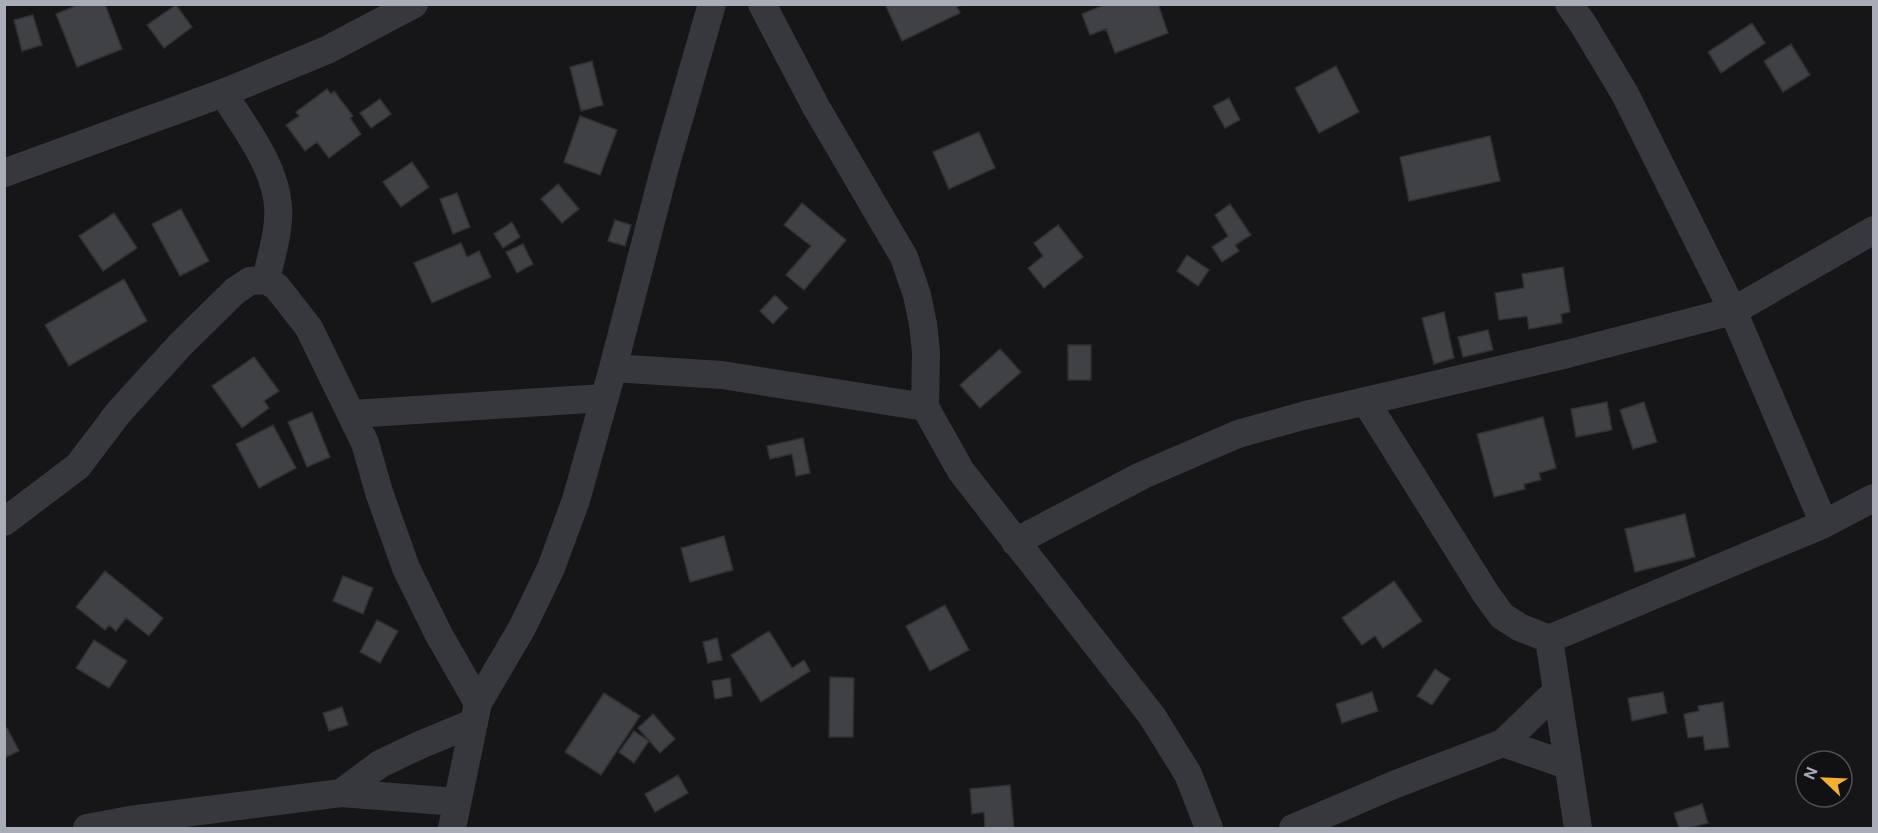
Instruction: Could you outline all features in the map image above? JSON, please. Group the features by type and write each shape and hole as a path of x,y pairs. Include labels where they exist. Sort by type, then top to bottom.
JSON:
{"street":[{"path":"4,173 223,93 327,50 414,4"},
{"path":"87,828 130,820 340,793 455,815 475,713 522,628 551,568 576,500 665,167 712,4"},
{"path":"762,4 816,107 904,257 917,295 923,324 926,352 925,407 961,471 1152,716 1188,774 1209,828"},
{"path":"1569,4 1625,94 1733,311 1824,524"},
{"path":"223,93 266,164 275,187 278,207 277,231 266,280"},
{"path":"1015,542 1143,475 1238,434 1306,415 1567,354 1733,311 1874,230"},
{"path":"4,522 78,466 127,404 181,344 235,291 250,281 266,280 277,287 309,328 353,414 365,443 379,492 406,568 475,713"},
{"path":"613,368 722,375 925,407"},
{"path":"353,414 604,398"},
{"path":"1366,402 1502,616 1519,627 1549,639 1824,524 1873,498"},
{"path":"1549,639 1578,828"},
{"path":"1293,828 1396,784 1503,743 1556,692"},
{"path":"340,793 380,764 420,745 475,713"},
{"path":"1503,743 1567,765"}],"building":[{"path":"80,4 105,4 122,49 77,67 56,14"},
{"path":"885,4 963,4 957,7 960,13 902,41"},
{"path":"1106,4 1158,4 1168,33 1115,53 1106,29 1090,35 1082,14"},
{"path":"176,5 192,27 164,48 147,25"},
{"path":"33,15 42,45 22,51 14,20"},
{"path":"1752,23 1765,43 1721,73 1708,52"},
{"path":"1791,44 1810,75 1783,92 1764,61"},
{"path":"592,61 603,105 581,111 570,67"},
{"path":"1336,66 1359,112 1319,133 1295,88"},
{"path":"327,89 331,94 334,91 353,116 350,118 361,134 329,158 317,142 305,151 286,125 299,116 296,112"},
{"path":"1229,98 1240,120 1225,128 1213,106"},
{"path":"380,99 391,114 371,128 360,113"},
{"path":"580,116 617,130 600,175 564,162"},
{"path":"979,132 995,168 949,189 933,152"},
{"path":"1490,136 1500,181 1409,201 1400,157"},
{"path":"412,162 429,187 401,207 383,182"},
{"path":"558,184 579,209 562,223 541,199"},
{"path":"457,193 470,227 453,234 440,199"},
{"path":"802,203 846,240 804,290 786,275 811,246 784,225"},
{"path":"1230,204 1251,235 1235,245 1239,251 1222,262 1212,247 1228,236 1215,215"},
{"path":"181,209 209,261 180,276 152,224"},
{"path":"114,213 137,248 103,271 79,236"},
{"path":"615,220 631,225 625,246 608,241"},
{"path":"512,222 520,237 503,248 494,234"},
{"path":"1058,225 1083,257 1044,288 1028,268 1043,256 1034,243"},
{"path":"461,243 467,257 479,251 491,277 432,303 414,263"},
{"path":"523,244 533,264 517,273 506,252"},
{"path":"1187,255 1209,270 1198,286 1177,271"},
{"path":"1563,267 1570,312 1561,314 1562,323 1529,329 1527,316 1499,320 1495,293 1524,288 1522,274"},
{"path":"124,279 147,321 69,366 45,325"},
{"path":"775,295 788,308 773,324 760,311"},
{"path":"1444,312 1454,358 1434,364 1422,318"},
{"path":"1488,330 1493,350 1463,357 1458,337"},
{"path":"1068,345 1091,345 1091,380 1068,380"},
{"path":"1000,349 1021,372 980,408 960,385"},
{"path":"254,357 279,391 264,401 269,408 242,428 212,386"},
{"path":"1607,402 1612,430 1576,437 1571,409"},
{"path":"1644,402 1657,442 1633,449 1620,410"},
{"path":"312,412 330,457 307,467 288,422"},
{"path":"1543,417 1556,468 1539,473 1541,480 1524,484 1525,489 1494,497 1477,434"},
{"path":"273,425 296,468 259,488 236,444"},
{"path":"803,438 810,473 796,476 792,454 770,459 767,446"},
{"path":"1685,514 1695,557 1635,572 1625,529"},
{"path":"724,536 733,570 690,582 681,548"},
{"path":"105,571 163,618 149,636 126,618 116,631 109,625 105,630 76,607"},
{"path":"343,576 373,588 363,614 333,601"},
{"path":"1394,581 1422,621 1383,648 1375,636 1362,645 1342,618"},
{"path":"945,605 969,650 930,671 906,626"},
{"path":"377,620 398,631 380,663 360,652"},
{"path":"769,631 792,668 804,660 810,671 761,702 731,655"},
{"path":"717,638 722,660 708,663 703,642"},
{"path":"94,640 127,661 109,688 76,668"},
{"path":"1435,669 1450,679 1432,705 1417,696"},
{"path":"830,677 854,678 853,737 829,737"},
{"path":"730,678 732,696 715,699 712,681"},
{"path":"1372,692 1378,711 1342,723 1336,704"},
{"path":"1663,692 1667,713 1632,721 1628,698"},
{"path":"604,693 640,716 601,775 565,752"},
{"path":"1723,702 1729,747 1705,750 1703,736 1688,738 1684,714 1699,711 1698,706"},
{"path":"342,707 348,725 329,731 323,713"},
{"path":"653,714 675,739 660,753 638,728"},
{"path":"7,728 19,751 4,758 4,730"},
{"path":"634,731 649,741 634,763 619,752"},
{"path":"678,775 688,793 655,812 645,794"},
{"path":"1010,785 1014,828 985,828 984,812 972,814 970,789"},
{"path":"1702,804 1708,823 1690,828 1679,828 1674,813"}]}
